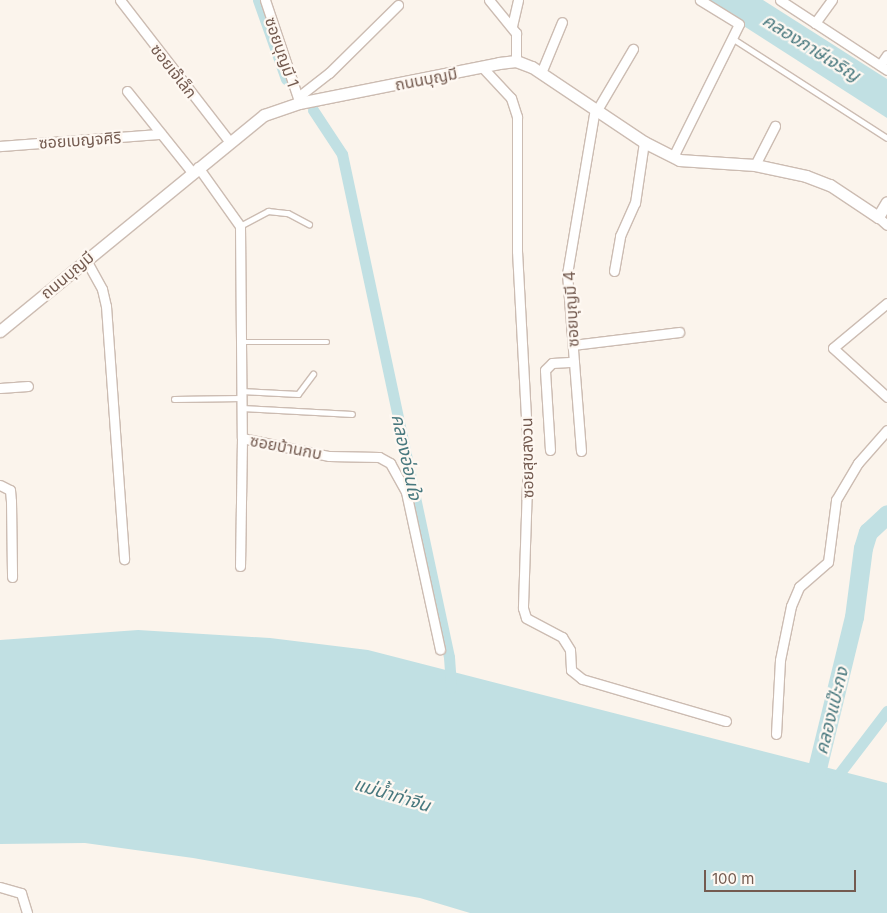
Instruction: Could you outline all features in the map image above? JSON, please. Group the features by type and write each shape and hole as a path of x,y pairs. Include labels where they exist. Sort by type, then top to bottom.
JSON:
{"street":[{"name":"ซอยเจ๊เล็ก","path":"120,0 228,141"},
{"name":"ซอยบุญมี 1","path":"265,0 298,100"},
{"path":"489,0 512,26"},
{"path":"518,0 512,26 516,61 541,73 644,142 673,157 695,164 754,165 830,185 887,225"},
{"path":"673,157 739,24 700,0"},
{"path":"780,0 883,68 887,55"},
{"path":"815,23 832,0"},
{"path":"298,100 329,73 398,5"},
{"path":"541,73 562,22"},
{"path":"596,110 633,49"},
{"name":"ถนนบุญมี","path":"0,331 228,141 264,115 298,100 516,61"},
{"name":"ซอยสุขสงวน","path":"483,68 511,98 516,117 517,251 528,455 523,608 526,618 562,636 570,650 571,670 582,679 726,720"},
{"path":"127,91 161,134 195,170 240,226"},
{"name":"ซอยบุญมี 4","path":"581,450 567,274 596,110"},
{"path":"754,165 775,126"},
{"name":"ซอยเบญจศิริ","path":"0,146 161,134"},
{"path":"614,272 620,236 635,204 644,142"},
{"path":"878,217 887,202"},
{"name":"ซอยบ้านกบ","path":"240,226 242,438 329,456 379,457 390,463 406,492 440,649"},
{"path":"86,260 100,282 106,306 124,559"},
{"path":"887,303 833,348 887,397"},
{"path":"573,345 679,332"},
{"path":"550,450 547,365 574,362"},
{"path":"0,388 28,386"},
{"path":"776,734 780,660 790,606 799,587 828,562 836,500 858,463 887,430"},
{"path":"240,566 242,438"},
{"path":"0,485 11,495 12,577"},
{"path":"0,887 17,889 27,913"}],"lane":[{"path":"731,38 887,138"},
{"path":"240,226 268,211 288,213 309,224"},
{"path":"241,342 327,342"},
{"path":"174,399 242,394 298,394 313,374"},
{"path":"242,408 352,414"}],"water":[{"name":"คลองภาษีเจริญ","path":"703,0 763,0 887,79 887,118"},
{"name":"แม่น้ำท่าจีน","path":"138,630 270,638 368,650 887,783 887,913 470,913 420,898 193,858 85,843 0,844 0,640"}],"waterway":[{"name":"คลองอ่อนใจ","path":"258,0 286,79"},
{"name":"คลองอ่อนใจ","path":"313,110 342,154 449,657 451,688"},
{"name":"คลองแป๊ะกง","path":"812,789 854,617 863,548 868,532 887,514"},
{"path":"832,783 887,711"}]}
